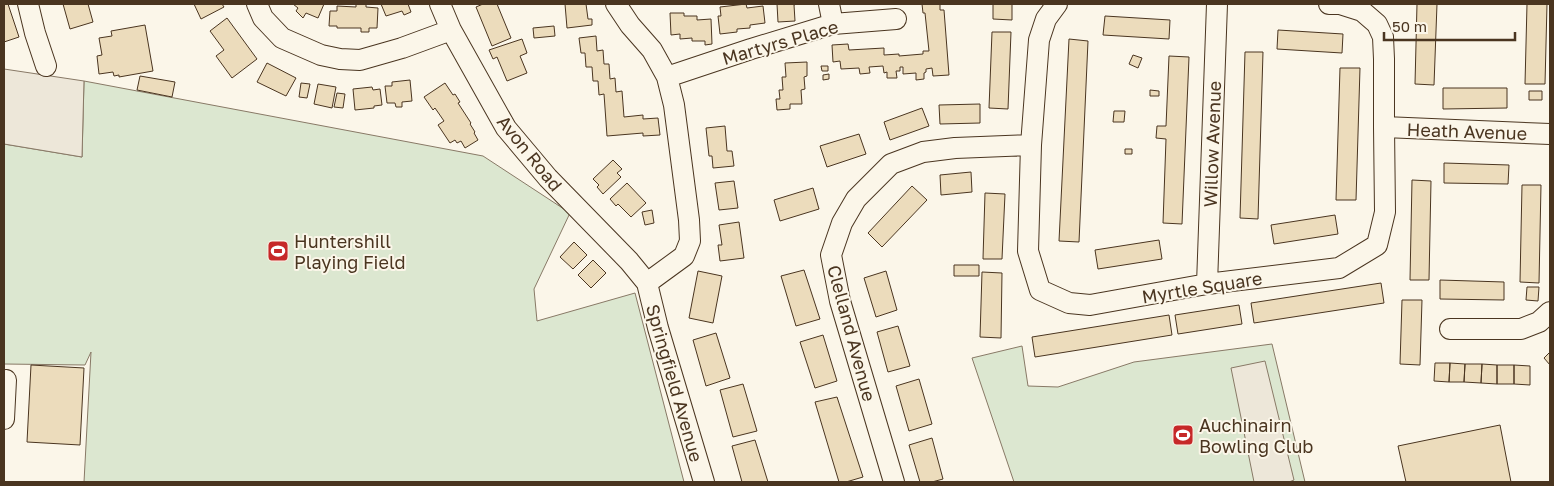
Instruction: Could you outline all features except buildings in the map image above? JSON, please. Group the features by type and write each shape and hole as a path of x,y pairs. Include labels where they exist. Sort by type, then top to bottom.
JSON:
{"street":[{"path":"28,4 46,66"},
{"path":"257,4 263,18 282,38 320,55 340,60 360,60 402,48 451,30"},
{"name":"Avon Road","path":"440,4 451,30 506,128 548,178 629,261 647,283"},
{"path":"616,4 630,25 652,50 667,77 674,105 689,220 690,241 684,256 647,283"},
{"path":"829,4 832,24"},
{"name":"Myrtle Square","path":"1058,4 1046,19 1039,40 1031,145 1028,251 1040,290 1069,303 1090,305 1207,284 1339,268 1377,245 1385,212 1383,37 1377,24 1362,11 1340,4 1329,4"},
{"name":"Willow Avenue","path":"1207,284 1217,4"},
{"name":"Martyrs Place","path":"667,77 832,24 896,19"},
{"name":"Heath Avenue","path":"1384,127 1550,134"},
{"name":"Clelland Avenue","path":"894,482 840,300 831,254 842,223 856,199 891,164 923,152 955,148 1031,145"},
{"name":"Springfield Avenue","path":"647,283 658,328 704,482"},
{"path":"1450,329 1521,329 1538,322 1550,312"},
{"path":"4,419 6,380"}],"green space":[{"name":"Huntershill Playing Field","path":"84,81 483,156 570,213 534,289 537,321 635,293 684,482 84,482 91,352 85,365 4,364 4,144 82,157"},
{"name":"Auchinairn Bowling Club","path":"1272,344 1305,482 1014,482 972,358 1022,346 1028,386 1058,387 1134,362"}],"shaded area":[{"path":"4,69 84,81 82,157 4,144"},
{"path":"1265,361 1294,480 1289,482 1254,482 1231,368"}],"place":[{"name":"Huntershill Playing Field","path":"278,251"},
{"name":"Auchinairn Bowling Club","path":"1183,435"}]}
